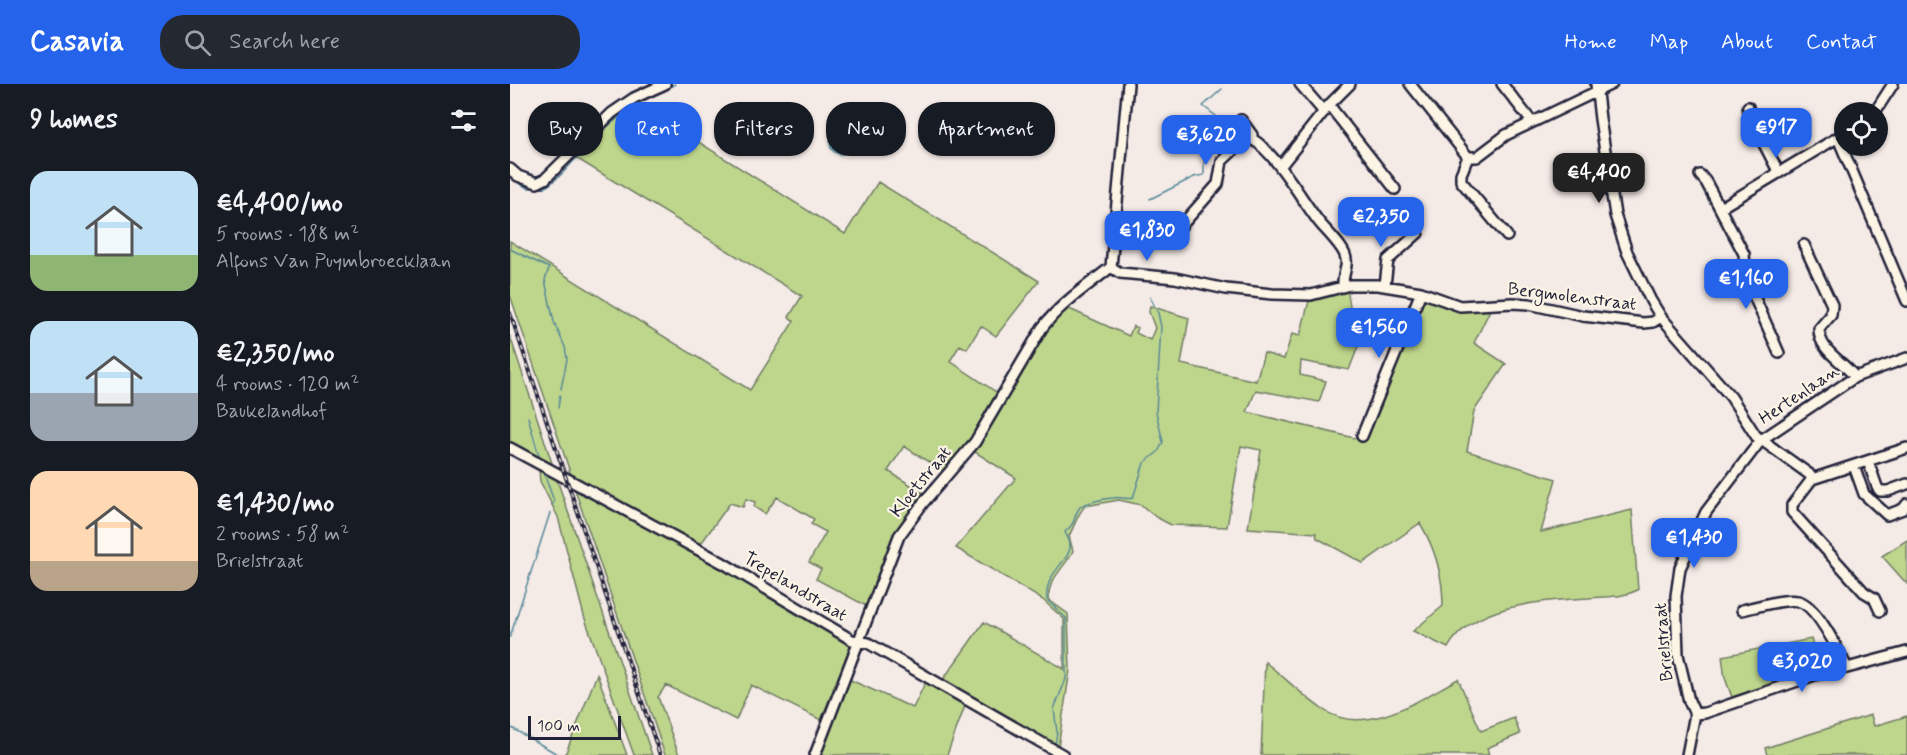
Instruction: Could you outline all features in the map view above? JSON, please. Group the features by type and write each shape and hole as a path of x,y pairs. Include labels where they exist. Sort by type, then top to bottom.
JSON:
{"street":[{"path":"510,169 518,176 537,183 545,178 612,113 634,98 665,84"},
{"path":"1111,267 1128,84"},
{"path":"1300,84 1327,109 1395,189"},
{"path":"1280,167 1350,84"},
{"path":"1410,84 1468,157"},
{"path":"1502,84 1532,122"},
{"path":"1468,157 1477,156 1506,135 1597,88 1612,84"},
{"path":"1881,102 1893,84"},
{"path":"1597,88 1610,191 1620,234 1626,252 1661,317"},
{"path":"1748,107 1749,115 1779,173"},
{"path":"1241,120 1252,135 1252,139 1280,167 1344,254 1347,260 1343,273 1343,286"},
{"path":"1181,226 1218,184 1219,167 1222,161 1244,140 1252,139"},
{"path":"1720,208 1834,140"},
{"path":"1850,156 1907,301"},
{"path":"1468,157 1461,174 1461,181 1508,236"},
{"path":"1700,175 1706,182 1744,254 1746,278 1779,353"},
{"path":"1385,285 1388,260 1418,233"},
{"name":"Hertenlaan","path":"1804,245 1832,305 1831,315 1819,329 1820,337 1828,352 1846,366 1854,377"},
{"name":"Bergmolenstraat","path":"1111,267 1126,274 1175,278 1226,289 1280,295 1311,295 1343,286 1361,284 1385,285 1421,292 1460,306 1529,304 1583,316 1633,322 1649,322 1661,317 1731,397 1761,440 1809,474 1812,479"},
{"name":"Kloetstraat","path":"815,755 899,536 975,442 1042,328 1053,314 1084,285 1111,267"},
{"path":"1362,436 1421,292"},
{"name":"Hertenlaan","path":"1761,440 1854,377 1907,358"},
{"name":"Brielstraat","path":"1695,714 1689,701 1678,655 1676,596 1680,568 1706,512 1761,440"},
{"path":"1880,611 1874,598 1864,592 1791,512 1792,505 1812,479 1907,447"},
{"name":"Trepelandstraat","path":"510,448 723,563 852,640 868,643 1063,755"},
{"path":"1868,461 1880,491 1888,491 1907,484"},
{"path":"1854,466 1864,494 1887,515 1903,509 1907,504"},
{"path":"1742,610 1791,601 1804,603 1829,631 1847,668"},
{"path":"1687,755 1695,714 1705,713 1815,675 1907,652"}],"green space":[{"path":"615,120 615,156 702,156 702,144 714,152 714,156 721,156 845,234 878,182 1039,281 996,336 981,326 967,349 960,345 950,361 999,394 967,445 944,472 904,446 888,471 925,494 891,547 868,607 816,579 821,569 809,562 826,532 811,524 814,519 777,497 765,514 754,507 755,502 746,499 743,507 730,503 700,545 571,475 510,295 510,241 750,390 794,321 789,317 802,296 576,158 578,156 603,156 603,130"},
{"path":"1347,287 1351,313 1366,326 1349,370 1301,361 1300,375 1326,381 1319,402 1256,390 1247,412 1363,440 1421,295 1491,308 1474,343 1506,364 1474,411 1467,451 1556,479 1541,532 1632,510 1638,590 1620,596 1551,601 1510,608 1474,622 1459,633 1448,648 1413,631 1443,606 1442,584 1437,563 1420,523 1363,563 1317,538 1316,533 1248,528 1261,450 1241,446 1227,527 1171,525 1141,505 1119,500 1085,506 1080,512 1069,536 1073,551 1053,580 1049,593 1049,600 1068,614 1070,670 1058,747 942,681 984,622 1064,669 1064,619 1043,600 956,548 1016,478 972,450 1047,327 1065,307 1129,336 1133,326 1138,328 1136,333 1150,340 1155,328 1149,312 1150,306 1189,318 1181,364 1256,381 1264,353 1284,359 1292,334 1300,336 1310,297"},
{"path":"510,336 553,466 510,445"},
{"path":"543,467 555,474 652,755 634,755 584,616 558,517 540,481 539,471"},
{"path":"572,481 852,643 821,720 751,685 736,720 666,685 658,697 679,755 665,755"},
{"path":"1907,540 1907,584 1882,556"},
{"path":"1811,639 1822,669 1732,697 1725,678 1722,656"},
{"path":"1265,662 1322,709 1339,717 1356,720 1392,713 1458,679 1481,731 1514,718 1520,734 1487,748 1489,755 1261,755"},
{"path":"597,674 627,755 565,755"},
{"path":"846,678 913,708 927,679 966,703 947,755 818,755"},
{"path":"1871,715 1874,726 1907,716 1907,755 1767,755 1765,748"}],"waterway":[{"path":"667,88 675,84"},
{"path":"1150,199 1194,177 1204,175 1204,150 1197,142 1210,130 1216,116 1203,106 1222,89"},
{"path":"510,178 528,188 544,188 558,178 610,124 663,90"},
{"path":"510,249 549,268 545,280 554,322 565,347 567,359 561,389"},
{"path":"1055,745 1057,732 1054,709 1066,679 1066,618 1047,600 1047,591 1053,575 1069,551 1070,543 1065,532 1072,525 1082,505 1106,499 1133,498 1144,463 1158,452 1163,442 1156,412 1161,327 1158,313 1150,297"},
{"path":"558,408 560,395"},
{"path":"528,417 539,456"},
{"path":"543,471 554,501 553,504"},
{"path":"510,637 550,513"},
{"path":"510,727 559,755"}],"railway":[{"path":"510,313 660,755"}]}
